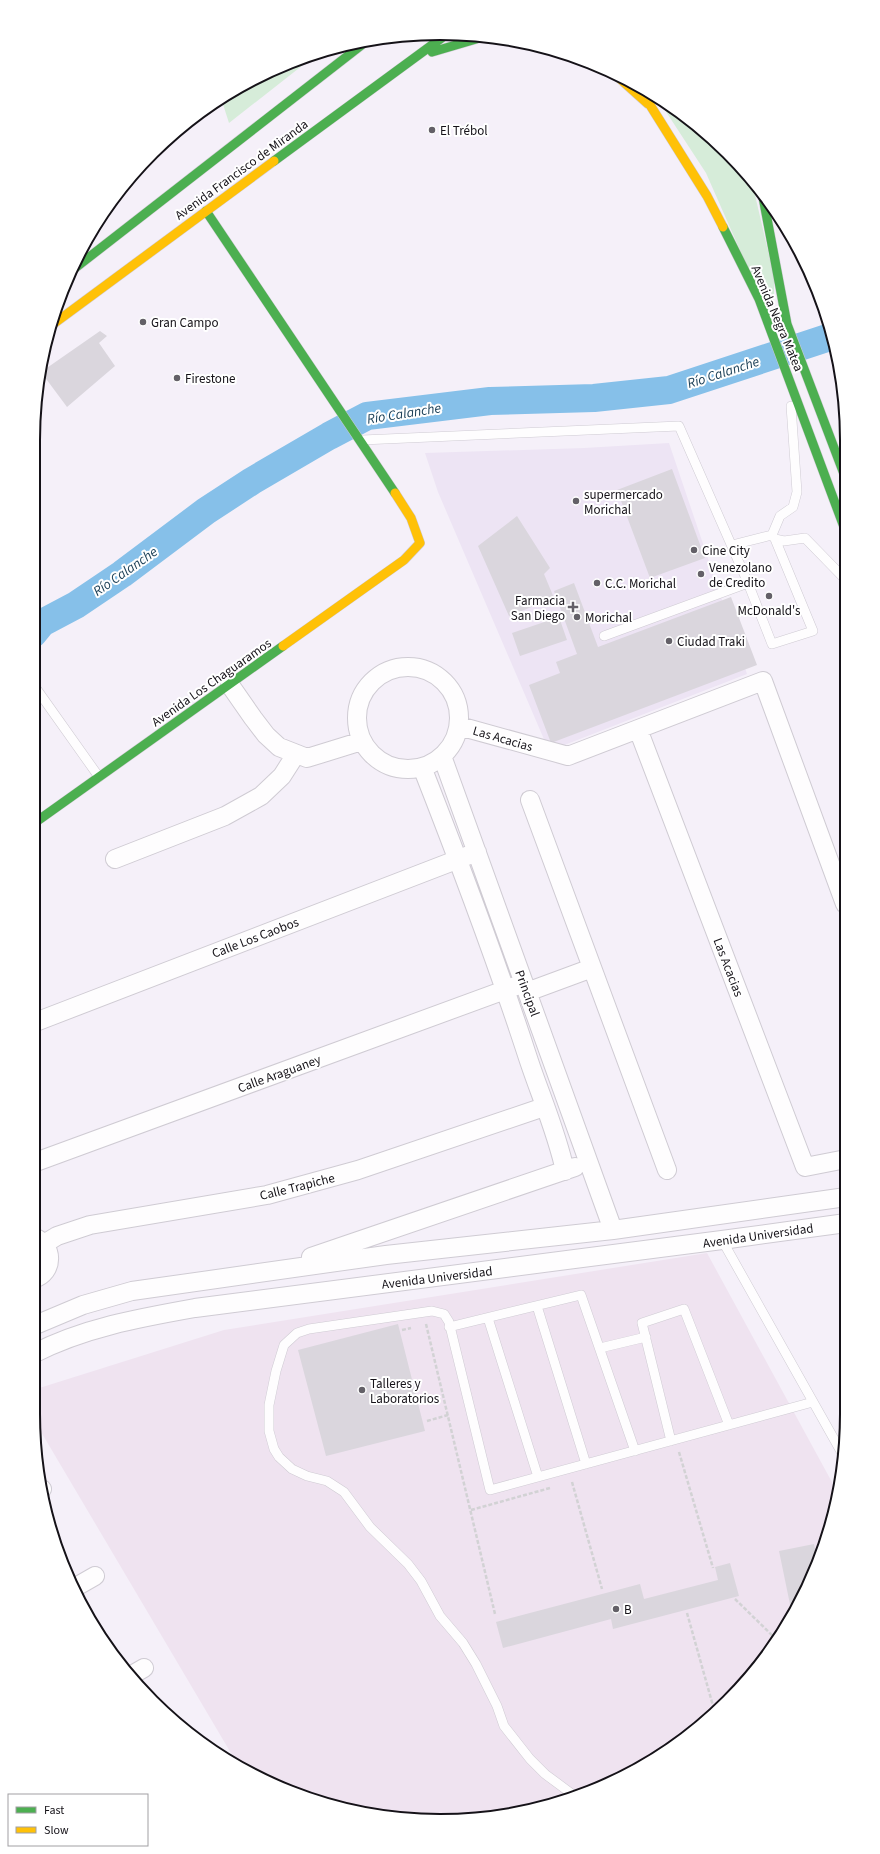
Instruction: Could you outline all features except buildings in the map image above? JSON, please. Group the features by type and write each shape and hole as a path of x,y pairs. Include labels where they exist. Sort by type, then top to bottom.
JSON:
{"main road":[{"name":"Avenida Francisco de Miranda","path":"58,320 438,40"},
{"path":"410,60 465,41"},
{"name":"Avenida Francisco de Miranda","path":"81,264 356,49"},
{"path":"631,89 653,109"},
{"name":"Avenida Negra Matea","path":"645,97 707,196 759,299 840,515"},
{"name":"Avenida Negra Matea","path":"765,207 787,324 816,396 840,463"},
{"path":"206,210 361,440"},
{"name":"Avenida Los Chaguaramos","path":"40,819 404,560 420,543 411,518 361,440"}],"street":[{"path":"409,666 426,670 441,678 453,692 459,708 459,726 453,742 442,756 422,767 405,769 387,765 373,755 362,741 357,724 358,706 364,690 376,677 392,669 409,666"},
{"name":"Las Acacias","path":"459,726 568,756 763,681 840,890"},
{"path":"230,685 266,735 279,747 307,758 334,751 362,741"},
{"name":"Las Acacias","path":"638,729 805,1167 840,1160"},
{"path":"115,859 225,816 249,803 272,787 290,766 296,754"},
{"name":"Principal","path":"442,756 613,1230"},
{"name":"Principal","path":"422,767 459,859 506,989 544,1107 561,1151 565,1171"},
{"path":"530,800 667,1170"},
{"name":"Calle Los Caobos","path":"40,1020 477,852"},
{"name":"Calle Araguaney","path":"40,1160 506,989 526,987 592,968"},
{"name":"Calle Trapiche","path":"40,1241 90,1225 266,1195 350,1172 544,1107"},
{"name":"Avenida Universidad","path":"272,1270 589,1162"},
{"name":"Avenida Universidad","path":"40,1323 83,1305 132,1291 272,1270 386,1255 613,1230 840,1198"},
{"path":"710,1216 722,1240"},
{"name":"Avenida Universidad","path":"40,1350 52,1344 94,1329 141,1318 195,1308 840,1224"},
{"path":"40,1242 49,1255 49,1263 43,1274 40,1276"},
{"path":"78,1585 95,1576"}],"lane":[{"path":"361,440 679,426 732,545 772,644 813,631 773,537 780,516 793,506 798,492 787,374"},
{"path":"732,545 773,537 784,541 806,538 840,574"},
{"path":"604,636 748,583"},
{"path":"40,694 100,777"},
{"path":"722,1240 838,1447"},
{"path":"449,1327 581,1295 634,1451"},
{"path":"537,1306 586,1464"},
{"path":"671,1441 642,1323 684,1309 729,1425"},
{"path":"570,1793 545,1774 530,1759 504,1726 491,1692 476,1664 463,1643 440,1616 415,1572 370,1527 344,1492 326,1480 307,1476 292,1469 279,1457 271,1440 269,1422 272,1388 284,1345 292,1336 310,1329 436,1311 444,1314 447,1318 490,1490 813,1402"},
{"path":"488,1318 538,1477"},
{"path":"600,1348 646,1337"}],"path":[{"path":"426,1324 495,1614"},
{"path":"427,1421 448,1415"},
{"path":"679,1452 713,1568"},
{"path":"572,1482 602,1589"},
{"path":"735,1599 773,1636"},
{"path":"687,1613 713,1706"}],"shaded area":[{"name":"C.C. Morichal","path":"669,443 747,674 549,751 438,492 425,453 584,448"},
{"path":"707,1253 833,1485 819,1543 810,1567 799,1591 773,1636 741,1678 723,1697 704,1715 662,1747 617,1773 593,1784 569,1793 518,1806 492,1811 440,1814 388,1811 362,1806 311,1793 287,1784 263,1773 232,1755 41,1431 40,1388 224,1330"}],"green space":[{"path":"305,63 229,123 223,104 263,81"},
{"path":"664,108 704,139 741,176 755,193 774,277 774,303 758,291 706,173"}],"waterway":[{"name":"Río Calanche","path":"40,625 76,605 122,574 206,511 252,481 329,436 367,416 490,401 594,398 669,390 826,338"}],"traffic: fast":[{"path":"274,161 439,40"},
{"path":"432,52 469,41"},
{"path":"81,264 356,49"},
{"path":"765,207 787,324 840,463"},
{"path":"206,211 395,493"},
{"path":"723,227 759,299 840,516"},
{"path":"40,819 283,646"}],"traffic: slow":[{"path":"631,89 648,104"},
{"path":"645,97 707,196 723,227"},
{"path":"58,320 274,161"},
{"path":"283,646 404,560 420,543 411,518 395,493"}],"place":[{"name":"El Trébol","path":"432,130"},
{"name":"Gran Campo","path":"143,322"},
{"name":"Firestone","path":"177,378"},
{"name":"supermercado Morichal","path":"576,501"},
{"name":"Cine City","path":"694,550"},
{"name":"Venezolano de Credito","path":"701,574"},
{"name":"C.C. Morichal","path":"597,583"},
{"name":"McDonald's","path":"769,596"},
{"name":"Farmacia San Diego","path":"573,607"},
{"name":"Morichal","path":"577,617"},
{"name":"Ciudad Traki","path":"669,641"},
{"name":"Talleres y Laboratorios","path":"362,1390"},
{"name":"B","path":"616,1609"}]}
